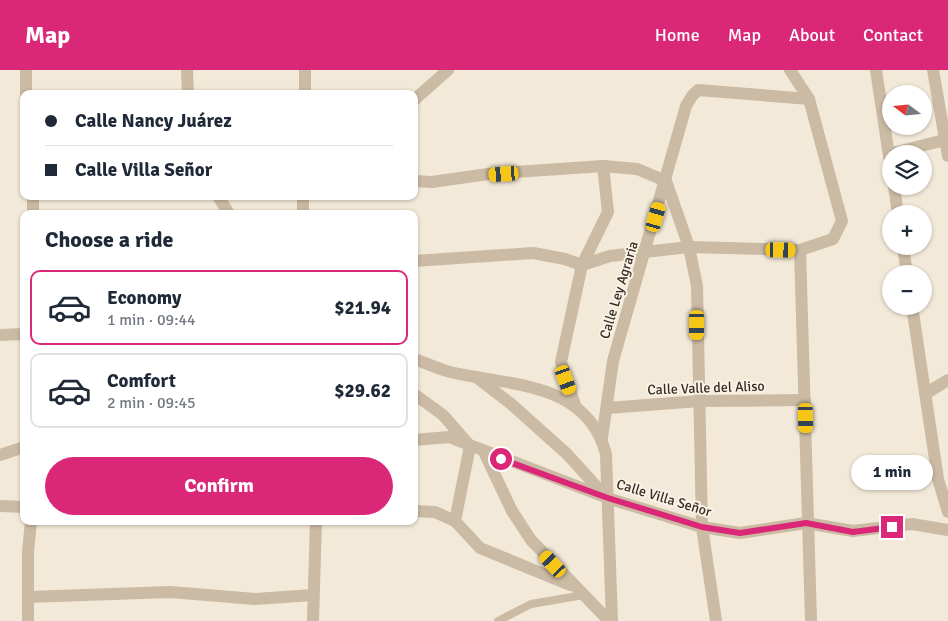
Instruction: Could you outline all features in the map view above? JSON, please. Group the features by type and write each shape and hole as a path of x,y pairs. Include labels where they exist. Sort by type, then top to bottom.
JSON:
{"street":[{"path":"26,70 26,90"},
{"path":"187,70 188,90"},
{"path":"305,70 305,90"},
{"path":"418,96 448,70"},
{"path":"418,262 533,253 565,258 582,265 610,256 689,247 800,250 833,240 842,222 809,100 790,70"},
{"path":"876,70 888,145"},
{"path":"933,70 947,139 948,156"},
{"name":"Calle Ley Agraria","path":"602,438 613,361 646,252 686,106 692,96 698,90 809,100"},
{"path":"924,145 947,139"},
{"path":"575,405 561,362 582,265 608,212 603,166"},
{"path":"418,181 432,182 488,174 603,166 637,169 666,181 689,247 697,286 702,527 716,621"},
{"path":"800,250 805,400 806,523 811,621"},
{"path":"913,315 938,479 948,512"},
{"path":"0,335 20,334"},
{"name":"Calle Villa Señor","path":"418,361 448,372 526,386 558,396 575,405 590,420 602,438"},
{"name":"Calle Villa Señor","path":"476,377 510,403 567,454 608,498 702,527 740,533 806,523 853,532 912,524 948,530"},
{"path":"925,394 948,380"},
{"path":"418,397 443,415 470,446"},
{"name":"Calle Valle del Aliso","path":"607,408 700,401 805,400"},
{"path":"418,440 449,437 608,498"},
{"path":"602,438 606,454 611,621"},
{"path":"455,521 470,446"},
{"path":"0,455 20,448"},
{"path":"484,452 512,511 530,540 611,621"},
{"path":"0,506 20,507"},
{"path":"418,511 434,512 455,521 480,548 580,591"},
{"path":"28,621 28,552 31,525"},
{"path":"313,621 316,525"},
{"path":"28,597 170,592 255,599 313,595"}],"lane":[{"path":"498,621 531,604 580,591"}],"route":[{"path":"501,459 608,498 702,527 740,533 806,523 853,532 892,527"}]}
